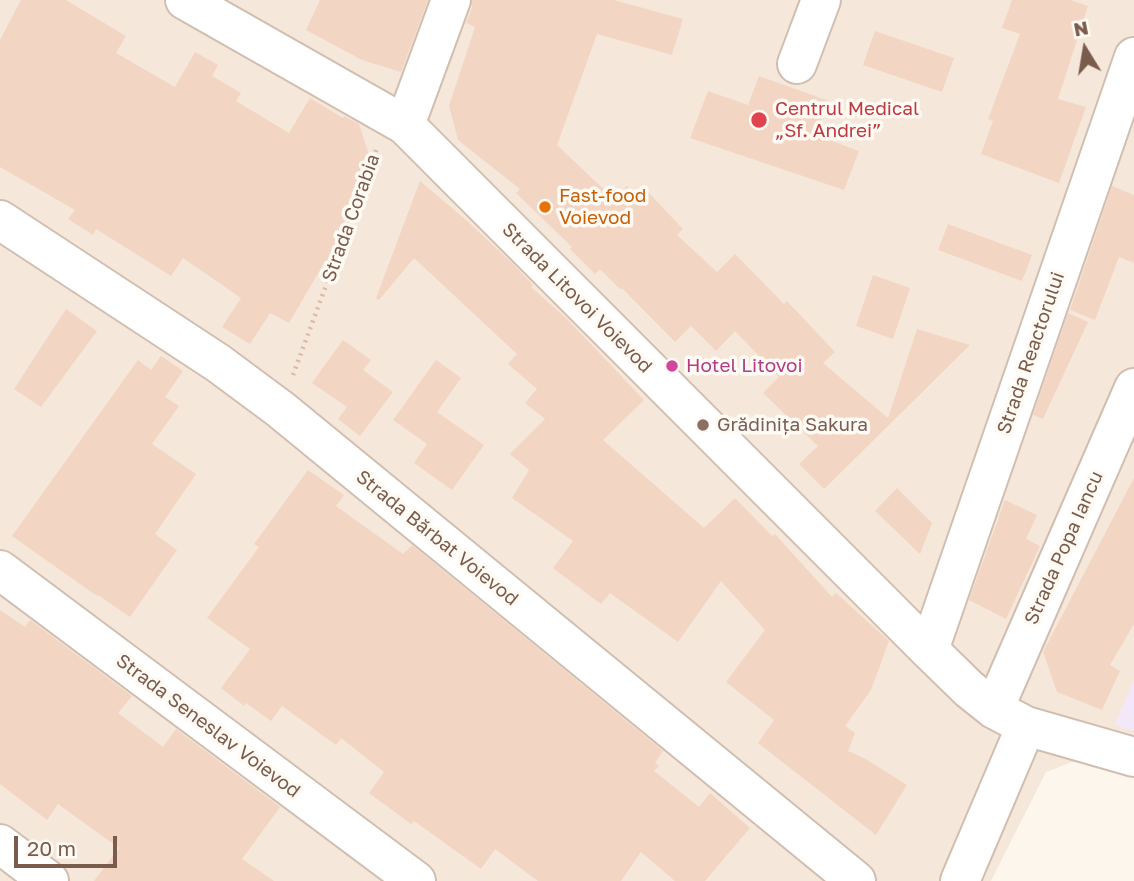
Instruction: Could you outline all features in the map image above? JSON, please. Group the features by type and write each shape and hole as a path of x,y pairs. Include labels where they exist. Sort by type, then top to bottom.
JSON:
{"street":[{"name":"Strada Litovoi Voievod","path":"185,0 405,125 929,650 969,689 1010,717"},
{"path":"405,125 451,0"},
{"path":"797,64 821,0"},
{"name":"Strada Reactorului","path":"929,650 1134,57"},
{"name":"Strada Bărbat Voievod","path":"0,220 218,363 280,409 856,881"},
{"name":"Strada Popa Iancu","path":"960,881 1010,717 1134,388"},
{"name":"Strada Seneslav Voievod","path":"0,570 416,881"},
{"path":"1010,717 1134,757"},
{"path":"0,844 49,881"}],"path":[{"name":"Strada Corabia","path":"280,409 377,146 405,125"}],"shaded area":[{"path":"0,0 1134,0 1134,765 1096,753 1046,772 991,881 0,881"},
{"path":"1134,680 1134,731 1115,725"}],"building":[{"path":"21,0 66,0 126,36 116,53 175,87 195,52 218,65 212,76 241,93 236,101 289,133 310,98 343,118 344,116 359,124 369,155 328,266 324,263 289,323 270,313 250,344 222,327 241,298 183,258 171,276 96,229 93,235 68,219 75,210 0,167 0,40"},
{"path":"320,0 428,0 401,72 362,60 306,30"},
{"path":"472,0 614,0 683,19 672,55 597,34 557,145 614,199 627,186 640,199 647,191 683,229 677,235 717,272 735,254 784,304 787,301 835,352 823,363 888,418 917,329 970,345 824,489 799,464 818,446 763,393 779,377 735,331 716,351 691,326 675,342 600,269 595,274 570,249 572,247 516,193 520,189 458,140 449,106 475,27 466,23"},
{"path":"1012,0 1071,0 1088,6 1058,99 1086,107 1059,183 981,154 993,121 988,119 1020,34 1002,28"},
{"path":"875,31 954,58 942,92 863,65"},
{"name":"Centrul Medical „Sf. Andrei”","path":"759,76 829,101 816,135 859,151 844,190 690,138 708,91 748,105"},
{"path":"420,181 512,263 533,285 531,287 566,318 644,400 603,440 704,528 735,498 772,536 775,534 832,597 836,593 889,641 871,690 845,726 855,733 848,751 907,785 876,835 758,743 774,720 726,682 765,630 721,581 678,642 610,593 601,604 553,568 573,541 512,498 529,470 510,454 545,419 525,403 537,389 508,364 517,354 414,258 379,300 376,298"},
{"path":"1112,186 1134,195 1134,263 1119,257 1095,320 1070,310"},
{"path":"948,224 1032,255 1022,281 938,250"},
{"path":"873,275 910,288 893,339 856,326"},
{"path":"66,309 97,331 41,407 14,389"},
{"path":"1068,313 1088,322 1043,419 1033,415"},
{"path":"343,340 371,360 363,370 393,392 360,436 338,419 347,407 312,383"},
{"path":"161,356 183,371 165,397 179,406 152,444 196,474 155,534 177,550 130,617 12,536 138,360 151,370"},
{"path":"436,360 461,378 437,412 484,445 452,490 414,463 427,444 393,420"},
{"path":"308,470 344,495 336,506 403,554 412,545 663,751 655,763 659,766 654,771 699,807 710,793 750,828 705,881 675,881 641,852 621,881 538,881 495,849 481,869 369,793 384,772 341,738 336,745 282,706 271,721 246,703 244,706 221,688 250,649 207,618 259,547 254,544"},
{"path":"1134,478 1134,624 1110,665 1120,671 1102,710 1057,692 1043,652"},
{"path":"897,488 932,523 920,554 875,511"},
{"path":"1005,500 1037,515 1026,539 1040,546 1006,619 969,600"},
{"path":"0,610 25,627 30,620 132,696 118,713 163,747 176,729 280,807 242,859 274,881 94,881 119,848 58,804 47,820 0,784"}],"place":[{"name":"Centrul Medical „Sf. Andrei”","path":"759,120"},
{"name":"Fast-food Voievod","path":"545,207"},
{"name":"Hotel Litovoi","path":"672,366"},
{"name":"Grădinița Sakura","path":"703,425"}]}
